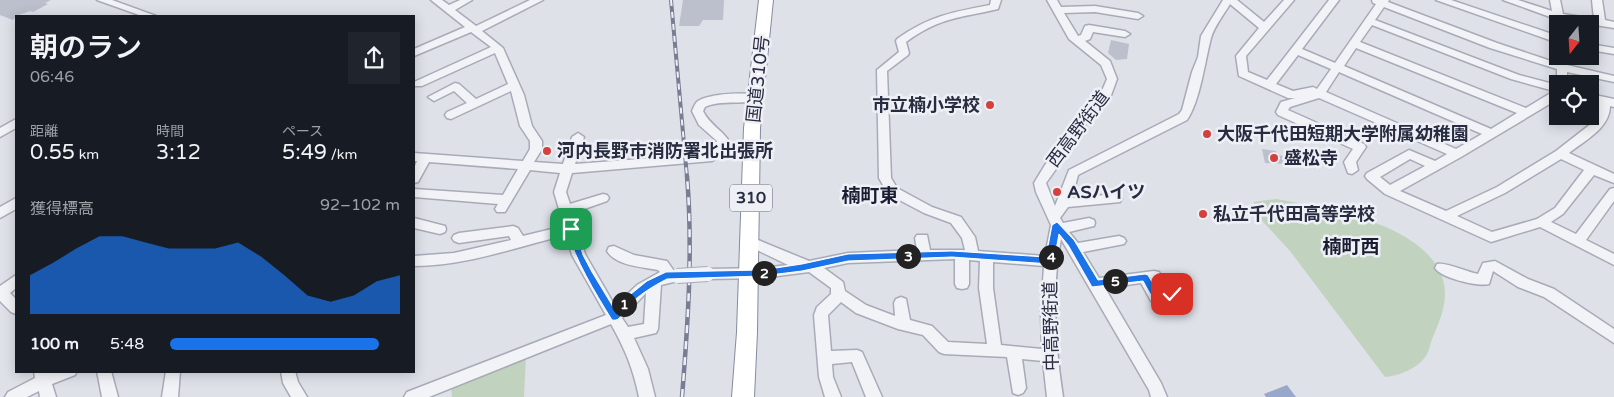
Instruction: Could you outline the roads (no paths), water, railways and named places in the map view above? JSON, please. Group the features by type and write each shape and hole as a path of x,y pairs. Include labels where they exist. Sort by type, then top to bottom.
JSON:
{"highway":[{"name":"国道310号","path":"743,397 748,332 748,273 754,98 766,0"}],"street":[{"path":"102,0 149,15"},
{"path":"415,193 503,205 536,149 536,141 526,126 514,84 498,48 436,0"},
{"path":"448,10 468,0"},
{"path":"415,53 538,0"},
{"path":"995,350 986,288 968,237 956,220 928,210 892,191 885,178 882,70 904,53 901,41 919,28 947,16 995,7 996,0"},
{"name":"西高野街道","path":"1052,0 1073,37 1106,63 1112,79 1106,96 1084,116 1075,134 1048,168 1040,182 1042,192 1057,224 1075,250 1156,388 1159,397"},
{"path":"1089,223 1057,224 1073,173 1183,118 1188,110 1197,72 1203,57 1206,36 1230,0 1265,28"},
{"path":"1289,0 1241,56 1243,74 1292,96 1313,91 1457,154"},
{"path":"1269,85 1334,0"},
{"path":"1441,0 1549,37"},
{"path":"1508,0 1549,16"},
{"path":"1555,0 1558,15"},
{"path":"1597,0 1600,23 1614,25"},
{"path":"1352,170 1350,162 1360,147 1282,112 1285,105 1319,94 1355,44 1380,1 1521,55 1549,60"},
{"path":"1057,10 1097,8 1138,16"},
{"path":"1370,21 1515,77 1549,86"},
{"path":"1078,40 1086,36 1089,28 1125,34"},
{"path":"1355,44 1527,113"},
{"path":"418,84 498,48"},
{"path":"1599,48 1614,51"},
{"path":"1296,50 1491,133"},
{"path":"1571,65 1614,79"},
{"path":"451,114 514,84"},
{"path":"434,97 455,86 474,104"},
{"path":"415,176 420,158 568,169 696,160 715,156 721,149 723,141 700,118 700,107 705,102 717,98 754,98"},
{"path":"1389,192 1549,100"},
{"path":"1447,216 1501,190 1560,154 1596,126 1609,102"},
{"path":"0,133 15,124"},
{"path":"578,137 560,192 579,255 588,274 634,351 641,369 647,397"},
{"path":"1436,166 1409,154 1370,176 1389,192 1491,237 1540,222 1559,211 1592,169"},
{"path":"1560,154 1614,180"},
{"path":"1578,241 1614,192"},
{"path":"566,211 603,198"},
{"path":"1064,203 1116,199"},
{"path":"0,213 15,204"},
{"path":"1540,222 1614,260"},
{"path":"415,223 440,229"},
{"name":"中高野街道","path":"1055,397 1050,356 1050,261 1057,224"},
{"path":"415,261 456,257 571,229"},
{"path":"459,238 513,232 519,242"},
{"path":"922,238 924,255"},
{"path":"1075,250 1119,241"},
{"path":"750,246 758,245 812,267 838,286 838,296 822,311 821,315 826,377 833,397"},
{"path":"614,251 631,260 662,265 666,271 666,278 652,329 623,334"},
{"path":"962,284 974,255"},
{"path":"412,397 615,317 624,304 666,278 708,274 762,273 848,258 974,255 1050,261"},
{"path":"1442,268 1461,276 1484,280 1485,270 1488,267 1495,266 1523,283 1559,298 1614,337"},
{"path":"1095,284 1150,276 1156,297 1172,294"},
{"path":"15,281 0,293 15,307"},
{"path":"838,293 861,309 903,324 927,330 944,348 995,350 1050,356"},
{"path":"901,303 903,324"},
{"path":"1014,352 1018,388"},
{"path":"824,358 857,356 874,397"},
{"path":"13,397 42,376 59,373"},
{"path":"104,373 110,397"},
{"path":"170,397 176,373"},
{"path":"288,373 291,383 299,397"},
{"path":"42,376 48,397"}],"water":[{"path":"1287,385 1296,397 1266,397 1264,394"}],"railway":[{"path":"671,0 687,177"},
{"path":"682,397 690,259 687,176"}],"place":[{"name":"市立楠小学校","path":"990,105"},
{"name":"大阪千代田短期大学附属幼稚園","path":"1207,134"},
{"name":"河内長野市消防署北出張所","path":"547,151"},
{"name":"盛松寺","path":"1274,158"},
{"name":"ASハイツ","path":"1057,192"},
{"name":"私立千代田高等学校","path":"1203,214"}],"district":[{"name":"楠町東","path":"870,196"},
{"name":"楠町西","path":"1351,247"}]}
